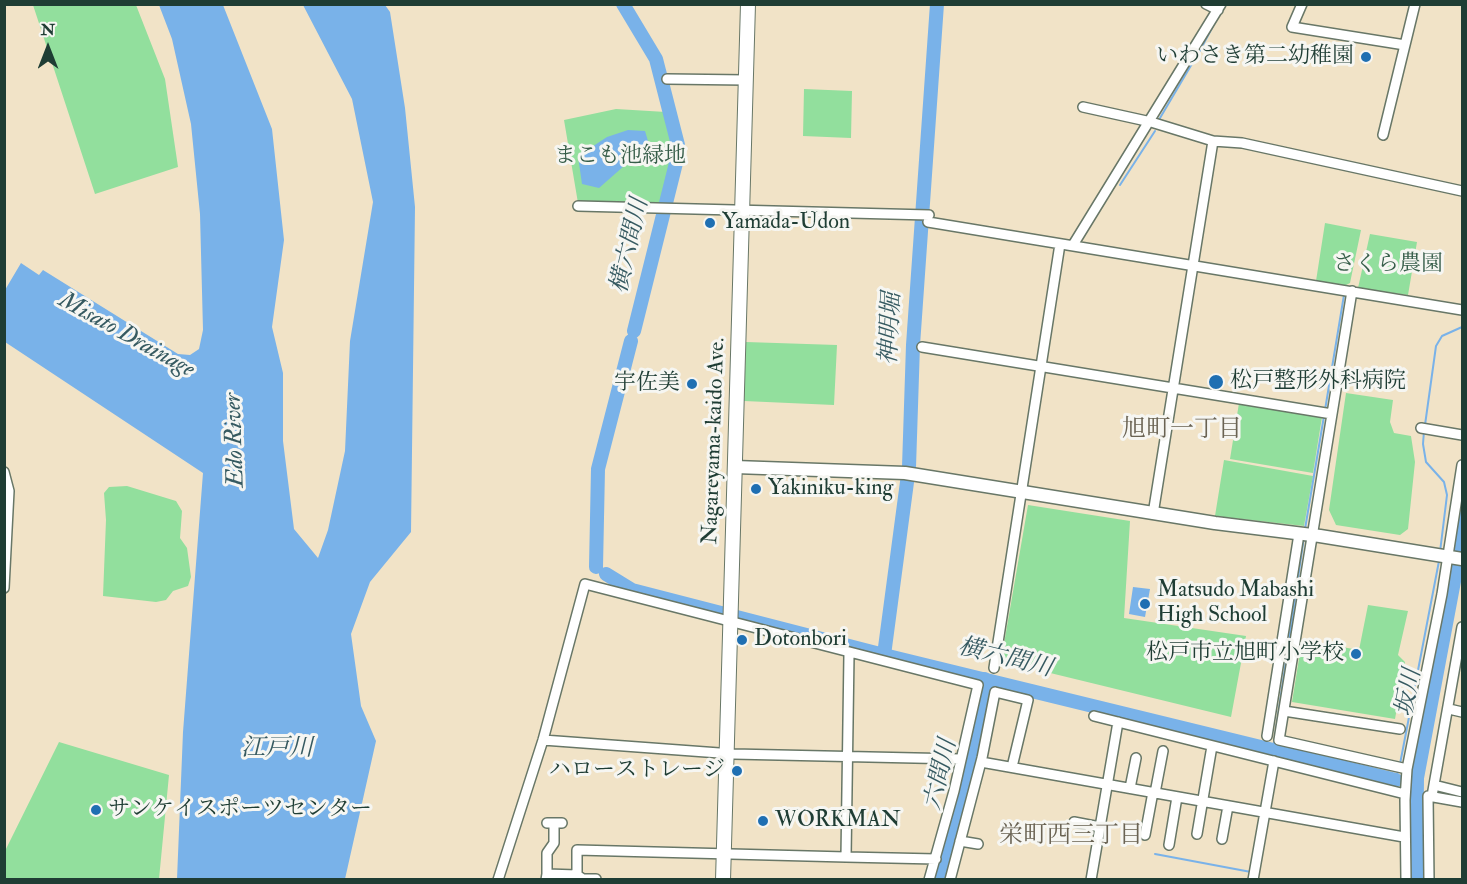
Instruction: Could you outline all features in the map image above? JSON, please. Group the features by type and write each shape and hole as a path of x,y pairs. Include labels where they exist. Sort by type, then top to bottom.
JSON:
{"main road":[{"name":"Nagareyama-kaido Ave.","path":"723,879 748,4"}],"street":[{"path":"1073,245 1151,122 1219,8 1206,4"},
{"path":"1302,4 1292,27 1405,45"},
{"path":"1383,135 1412,6"},
{"path":"667,80 746,80"},
{"path":"1083,106 1151,122 1213,141 1242,143 1462,191"},
{"path":"1153,514 1213,141"},
{"path":"578,206 918,214 928,218 1060,244 1462,310"},
{"path":"994,668 1060,244"},
{"path":"1352,291 1280,740 1396,767 1407,773"},
{"path":"922,347 1332,414"},
{"path":"1421,428 1462,435"},
{"path":"1406,879 1404,837 1407,773 1448,557 1462,465"},
{"path":"735,467 909,474 1153,514 1312,535 1462,559"},
{"path":"4,472 6,483 4,588"},
{"path":"1267,736 1299,534"},
{"path":"498,879 543,740 585,584 849,654 978,685 936,859 929,879"},
{"path":"1430,879 1428,795 1433,791 1462,627"},
{"path":"846,857 849,654"},
{"path":"1280,658 1292,660"},
{"path":"950,879 981,762 995,692 1028,700 1012,767"},
{"path":"1449,709 1462,712"},
{"path":"1284,711 1400,729"},
{"path":"1094,716 1406,792"},
{"path":"1091,879 1118,722"},
{"path":"543,740 727,753 960,759"},
{"path":"1197,834 1212,746"},
{"path":"1145,835 1163,751"},
{"path":"1130,788 1136,758"},
{"path":"1253,879 1275,761"},
{"path":"981,762 1404,837"},
{"path":"1433,791 1462,792"},
{"path":"1433,791 1462,802"},
{"path":"1170,844 1177,797"},
{"path":"1222,839 1228,806"},
{"path":"1074,822 1100,826"},
{"path":"554,823 554,843 547,853 547,877 577,875 591,879"},
{"path":"960,841 978,844"},
{"path":"577,875 577,850 936,859"}],"green space":[{"path":"33,5 136,5 165,79 178,167 95,194"},
{"path":"804,89 852,91 851,138 803,136"},
{"name":"まこも池緑地","path":"616,109 666,112 674,137 676,157 663,205 578,203 564,120"},
{"path":"1325,223 1361,230 1350,283 1344,286 1316,281"},
{"name":"さくら農園","path":"1370,234 1417,242 1408,295 1358,288"},
{"path":"746,342 837,345 834,405 744,401"},
{"path":"1346,393 1393,400 1390,422 1394,433 1411,436 1415,462 1408,529 1400,535 1336,525 1329,510"},
{"path":"1239,403 1322,417 1313,473 1230,459"},
{"path":"1224,460 1313,476 1304,526 1215,516"},
{"path":"127,486 176,501 182,511 180,538 187,548 191,577 188,586 173,591 166,600 156,602 103,596 106,520 104,493 109,487"},
{"path":"1028,505 1130,521 1124,618 1246,636 1231,717 1001,661"},
{"path":"1368,605 1408,611 1398,655 1405,662 1395,719 1292,702 1302,640 1359,650"},
{"name":"サンケイスポーツセンター","path":"59,742 169,775 159,879 5,879 5,851"}],"water":[{"name":"江戸川","path":"159,5 223,5 272,129 284,240 272,327 283,373 283,441 294,529 318,558 328,530 345,451 350,341 373,202 352,99 303,5 385,5 390,12 405,108 415,207 411,532 370,582 351,634 361,706 376,741 345,879 177,879 183,732 203,473 5,342 5,290 21,263 39,275 43,270 178,354 190,355 199,349 203,330 200,214 191,124 172,39"},
{"path":"628,130 645,131 648,141 641,151 599,188 582,184 578,156 607,137"},
{"path":"1133,587 1150,589 1145,617 1129,614"}],"waterway":[{"name":"横六間川","path":"623,4 656,59 678,145 677,159 634,331"},
{"name":"神明堀","path":"884,655 909,467 913,345 937,4"},
{"path":"1197,56 1220,13"},
{"path":"1160,118 1193,62"},
{"path":"1120,185 1155,131"},
{"path":"1325,410 1344,295"},
{"path":"1425,425 1436,346 1442,336 1462,327"},
{"name":"横六間川","path":"596,567 598,469 631,341"},
{"path":"1305,529 1324,416"},
{"path":"1424,431 1423,444 1426,462 1444,482 1447,495 1440,552"},
{"name":"坂川","path":"1416,880 1417,778 1455,576 1462,516"},
{"path":"1273,750 1304,537"},
{"path":"1400,764 1439,561"},
{"name":"横六間川","path":"606,574 632,590 884,655 1396,780"},
{"name":"六間川","path":"938,880 964,788 985,679"},
{"path":"1396,780 1398,770"},
{"path":"1155,854 1251,872"}],"place":[{"name":"いわさき第二幼稚園","path":"1366,57"},
{"name":"Yamada-Udon","path":"710,223"},
{"name":"松戸整形外科病院","path":"1216,382"},
{"name":"宇佐美","path":"692,384"},
{"name":"Yakiniku-king","path":"756,489"},
{"name":"Matsudo Mabashi High School","path":"1145,604"},
{"name":"Dotonbori","path":"742,640"},
{"name":"松戸市立旭町小学校","path":"1356,654"},
{"name":"ハローストレージ","path":"737,771"},
{"name":"サンケイスポーツセンター","path":"96,810"},
{"name":"WORKMAN","path":"763,821"}],"district":[{"name":"旭町一丁目","path":"1182,431"},
{"name":"栄町西三丁目","path":"1071,837"}],"water label":[{"name":"Misato Drainage","path":"126,336"},
{"name":"Edo River","path":"236,440"}]}
